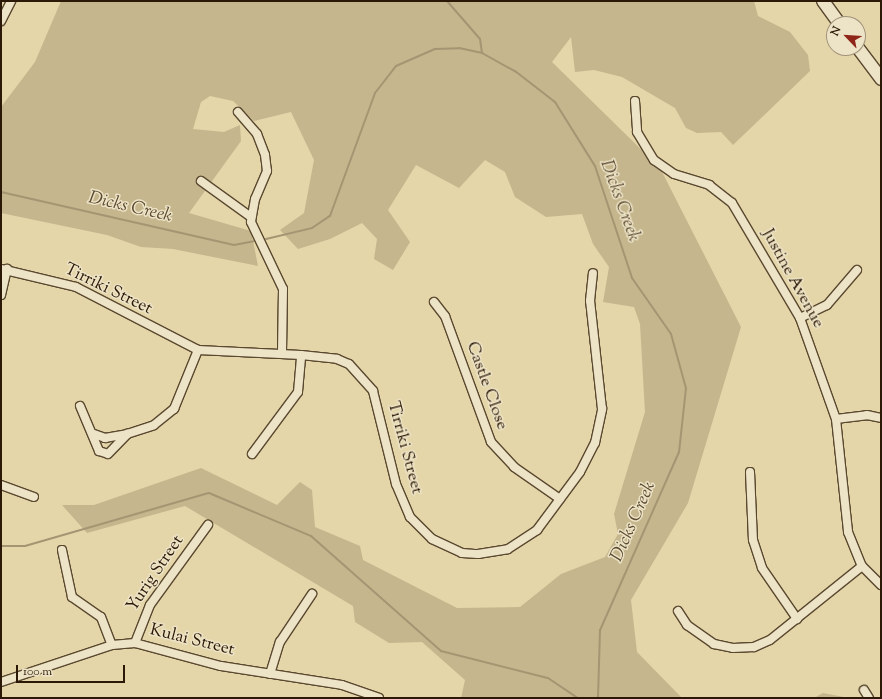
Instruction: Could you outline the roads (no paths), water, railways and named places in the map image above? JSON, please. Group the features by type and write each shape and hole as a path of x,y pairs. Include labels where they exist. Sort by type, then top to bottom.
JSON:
{"main road":[{"path":"823,1 834,16"},
{"path":"864,56 881,79"}],"street":[{"path":"1,21 11,1"},
{"name":"Justine Avenue","path":"635,101 637,132 654,160 674,174 709,185 732,203 800,318 836,419 848,532 862,566 881,585"},
{"path":"238,112 257,134 265,156 267,171 251,217"},
{"path":"201,181 251,217 282,289 282,354"},
{"path":"1,295 4,269"},
{"name":"Tirriki Street","path":"4,269 76,287 198,350 301,354 337,359 365,379 381,416 403,504 410,517 432,539 462,553 492,553 508,549 537,530 560,500 588,458 600,427 602,390 590,301 593,273"},
{"path":"800,318 827,305 857,270"},
{"name":"Castle Close","path":"434,302 444,316 491,442 514,467 560,500"},
{"path":"94,434 105,438 127,434 154,426 174,408 198,350"},
{"path":"252,454 298,392 301,354"},
{"path":"80,406 94,434 99,450 108,454 127,434"},
{"path":"836,419 867,415 881,418"},
{"path":"750,472 750,512 757,554 777,595 797,619"},
{"path":"1,484 34,497"},
{"name":"Yurig Street","path":"136,643 150,605 208,525"},
{"path":"62,550 72,597 101,617 112,645"},
{"path":"678,611 702,638 733,648 754,647 770,640 862,566"},
{"path":"270,674 280,642 312,594"},
{"name":"Kulai Street","path":"1,682 112,645 136,643 221,666 342,685 379,698"},
{"path":"864,690 869,698"}],"waterway":[{"path":"447,1 480,39 482,53"},
{"name":"Dicks Creek","path":"266,239 312,228 330,216 375,93 396,66 435,49 459,48 482,53 515,71 555,102 595,166 632,278 671,334 686,388 679,452 600,630 598,698"},
{"name":"Dicks Creek","path":"1,192 234,245 254,241"},
{"path":"1,546 25,546 209,493 311,536 441,651 548,678 578,698"}]}
